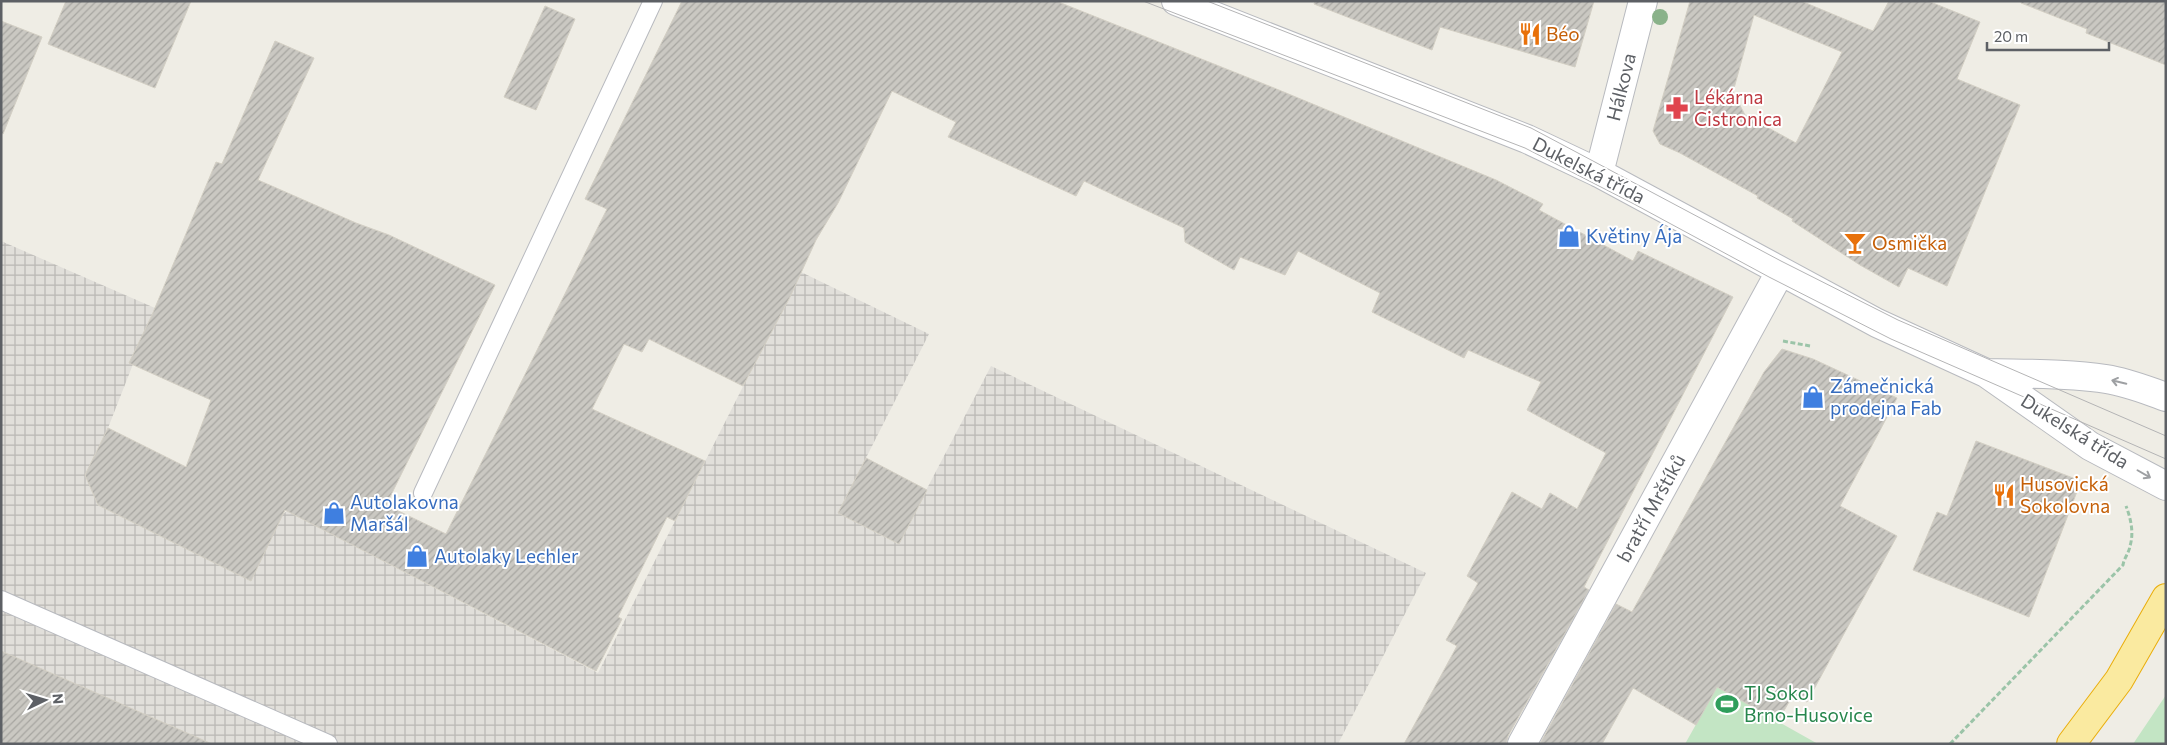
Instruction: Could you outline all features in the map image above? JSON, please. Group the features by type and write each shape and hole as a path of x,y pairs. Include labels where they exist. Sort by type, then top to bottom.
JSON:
{"highway":[{"path":"2071,744 2119,680 2166,598"}],"street":[{"name":"Dukelská třída","path":"1176,1 1528,139 1599,173 1877,323 1986,373 2090,446 2166,486"},
{"name":"Hálkova","path":"1599,173 1643,1"},
{"name":"bratří Mrštíků","path":"1522,744 1780,272"},
{"name":"Dukelská třída","path":"1986,373 2107,379 2133,385 2166,397"}],"lane":[{"path":"423,493 653,1"},
{"path":"1,600 328,744"}],"path":[{"path":"1950,744 2123,565 2125,555 2130,548 2132,530 2130,516 2125,503"}],"shaded area":[{"path":"1,241 155,308 108,428 85,475 98,505 250,580 283,514 287,511 598,673 801,272 929,334 838,513 898,544 991,366 1426,573 1338,744 1,744"}],"green space":[{"name":"TJ Sokol Brno-Husovice","path":"1717,687 1818,744 1685,744"},
{"path":"2166,695 2166,744 2133,744"}],"building":[{"path":"66,1 191,1 155,88 48,44"},
{"path":"682,1 1056,1 1274,88 1496,180 1543,204 1539,210 1633,261 1638,251 1733,297 1584,587 1589,590 1508,736 1506,744 1404,744 1457,646 1446,640 1478,583 1467,576 1512,492 1542,509 1550,493 1577,509 1606,453 1527,410 1541,382 1468,350 1464,358 1372,312 1380,293 1298,251 1285,275 1240,257 1234,270 1185,242 1184,228 1084,181 1076,196 948,137 956,122 892,91 838,203 816,240 790,297 743,386 649,339 642,352 624,344 592,409 705,461 675,521 667,517 618,617 622,619 596,671 285,510 251,581 98,505 85,475 108,428 186,467 211,400 129,363 152,315 216,162 222,164 275,41 314,58 258,180 356,223 389,235 495,285 386,505 446,534 607,209 585,199"},
{"path":"1315,1 1594,1 1575,67 1440,27 1432,50 1314,4"},
{"path":"1690,1 1801,1 1873,31 1889,1 1928,1 1980,22 1957,79 2020,105 1947,286 1908,268 1899,287 1860,265 1792,221 1793,219 1757,198 1758,196 1660,144 1653,131","holes":["1754,15 1842,52 1796,143 1745,115 1733,92"]},
{"path":"2021,1 2166,1 2166,65 2086,33 2087,29 2021,3"},
{"path":"545,6 575,19 536,110 504,97"},
{"path":"1,21 42,37 3,134 1,133"},
{"path":"1782,349 1813,359 1897,398 1840,506 1897,536 1807,702 1793,695 1778,721 1717,687 1696,725 1633,688 1602,744 1540,744 1616,604 1632,612 1764,372"},
{"path":"1976,441 2081,481 2029,617 1913,570 1937,512 1947,516"},
{"path":"866,458 927,490 899,544 838,513"},
{"path":"1,651 212,744 1,744"}],"tram line":[{"path":"1143,1 1525,148 1891,339 2166,459"},
{"path":"1207,1 1531,128 1781,261 1898,320 2166,436"}],"place":[{"name":"Béo","path":"1530,34"},
{"name":"Lékárna Cistronica","path":"1677,108"},
{"name":"Květiny Ája","path":"1569,236"},
{"name":"Osmička","path":"1855,243"},
{"name":"Zámečnická prodejna Fab","path":"1813,397"},
{"name":"Husovická Sokolovna","path":"2004,495"},
{"name":"Autolakovna Maršál","path":"334,513"},
{"name":"Autolaky Lechler","path":"417,556"},
{"name":"TJ Sokol Brno-Husovice","path":"1727,704"}]}
